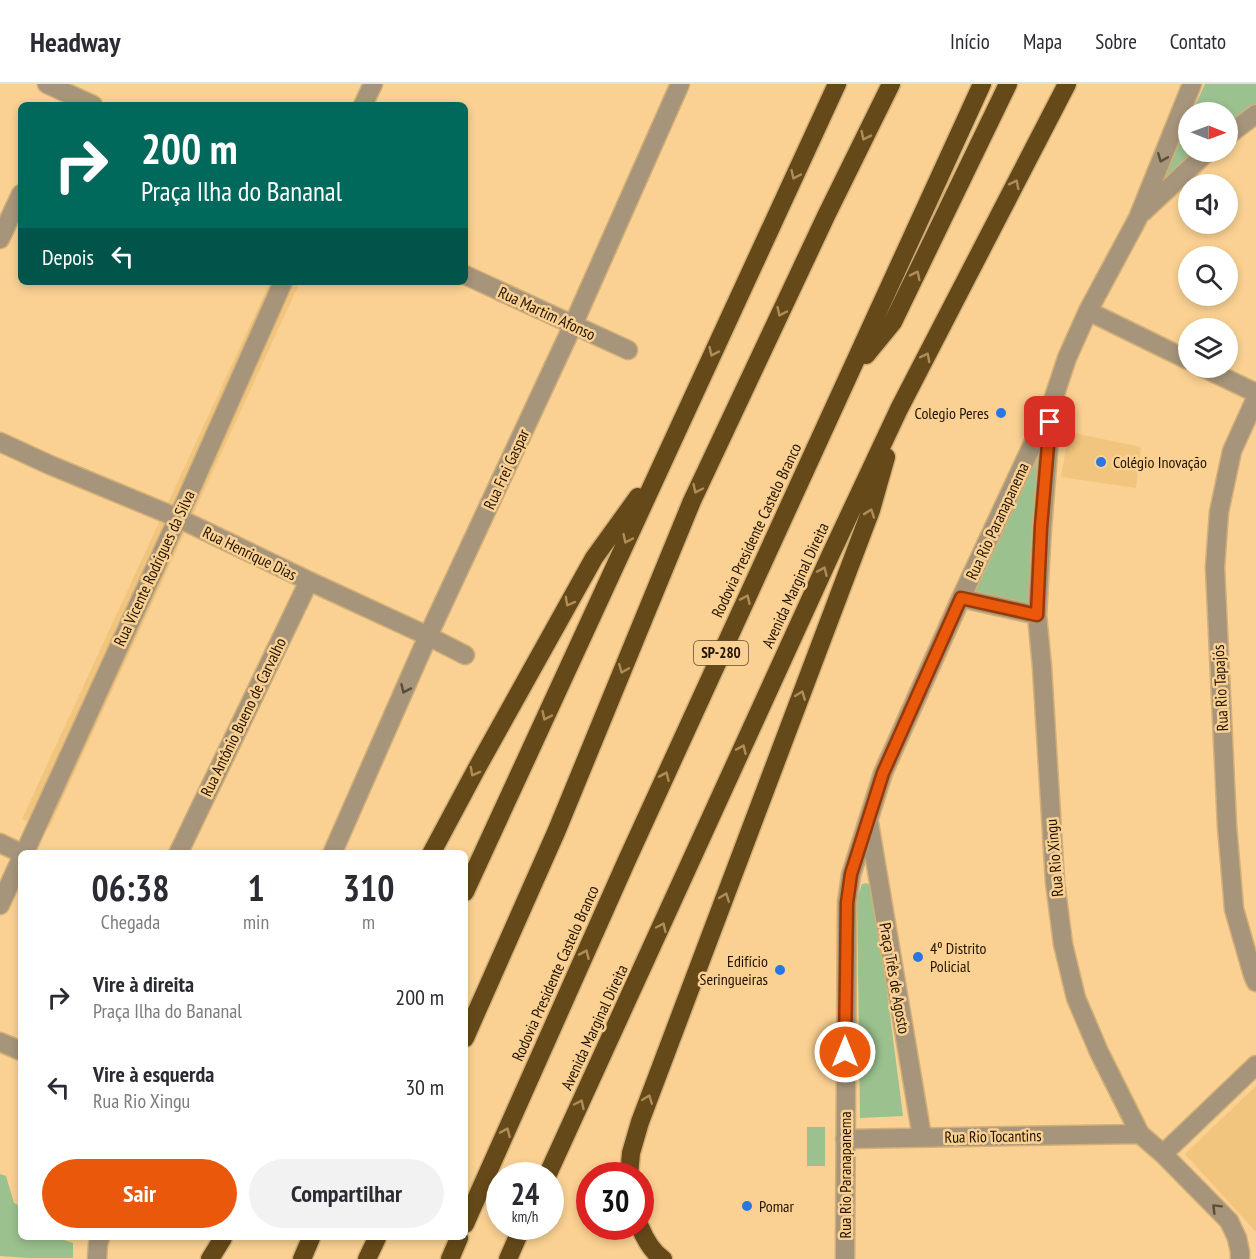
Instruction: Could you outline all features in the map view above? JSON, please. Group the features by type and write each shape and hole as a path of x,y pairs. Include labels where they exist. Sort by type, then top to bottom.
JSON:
{"highway":[{"path":"468,885 837,84"},
{"path":"468,1031 557,830 692,501 826,216 891,84"},
{"name":"Rodovia Presidente Castelo Branco","path":"468,1217 627,860 982,84"},
{"path":"849,375 893,322 1008,84"},
{"name":"Avenida Marginal Direita","path":"553,1162 899,409 1067,84"},
{"path":"631,1162 640,1122 871,510 899,409"},
{"path":"433,850 594,558 661,467"},
{"path":"210,1259 222,1240"},
{"path":"302,1259 310,1240"},
{"path":"367,1259 375,1240"},
{"path":"450,1259 458,1240"},
{"path":"508,1259 517,1240"},
{"path":"647,1240 652,1250 663,1259"}],"street":[{"path":"46,84 86,102"},
{"path":"364,102 373,84"},
{"name":"Rua Frei Gaspar","path":"335,850 428,636 573,325 680,84"},
{"name":"Rua Rio Paranapanema","path":"845,1259 847,903 851,874 883,773 1052,403 1067,358 1088,311 1138,218 1192,84"},
{"path":"1238,128 1256,114"},
{"path":"1138,218 1197,162"},
{"path":"0,239 18,200"},
{"name":"Rua Martim Afonso","path":"468,276 628,350"},
{"name":"Rua Vicente Rodrigues da Silva","path":"25,850 178,518 282,285"},
{"path":"1088,311 1178,355"},
{"path":"1225,378 1256,393"},
{"name":"Rua Rio Tapajós","path":"1256,398 1232,451 1219,512 1215,567 1227,826 1234,909 1252,975 1256,982"},
{"name":"Rua Rio Xingu","path":"1052,403 1041,527 1037,615 1055,882 1063,944 1076,998 1099,1052 1140,1134 1229,1221 1237,1238 1240,1259"},
{"name":"Rua Henrique Dias","path":"0,442 178,518 465,655"},
{"name":"Rua Antônio Bueno de Carvalho","path":"180,850 309,581"},
{"path":"961,598 1037,615"},
{"name":"Praça Três de Agosto","path":"868,818 922,1137"},
{"path":"0,843 18,852"},
{"path":"0,905 18,866"},
{"path":"0,1042 18,1050"},
{"path":"1163,1154 1256,1065"},
{"name":"Rua Rio Tocantins","path":"846,1139 1140,1134"},
{"path":"97,1259 100,1240"}],"shaded area":[{"path":"269,285 299,285 49,828 22,819"},
{"name":"Colégio Inovação","path":"1069,432 1141,447 1136,488 1061,477"},
{"path":"1256,1086 1256,1232 1185,1154"}],"green space":[{"path":"1205,84 1256,84 1256,107 1238,119 1238,102 1197,102"},
{"path":"1178,144 1178,162 1188,162 1154,196"},
{"path":"1037,459 1031,606 975,592"},
{"path":"866,883 874,891 903,1116 860,1118 857,899 862,884"},
{"path":"807,1127 825,1127 825,1166 807,1166"},
{"path":"0,1174 6,1176 14,1203 18,1205 18,1240 64,1240 73,1243 73,1258 0,1256"}],"place":[{"name":"Colegio Peres","path":"1001,413"},
{"name":"Colégio Inovação","path":"1101,462"},
{"name":"4º Distrito Policial","path":"918,957"},
{"name":"Edifício Seringueiras","path":"780,970"},
{"name":"Pomar","path":"747,1206"}],"route":[{"path":"845,1052 847,903 851,874 868,818 883,773 961,598 1037,615 1041,527 1050,422"}]}
